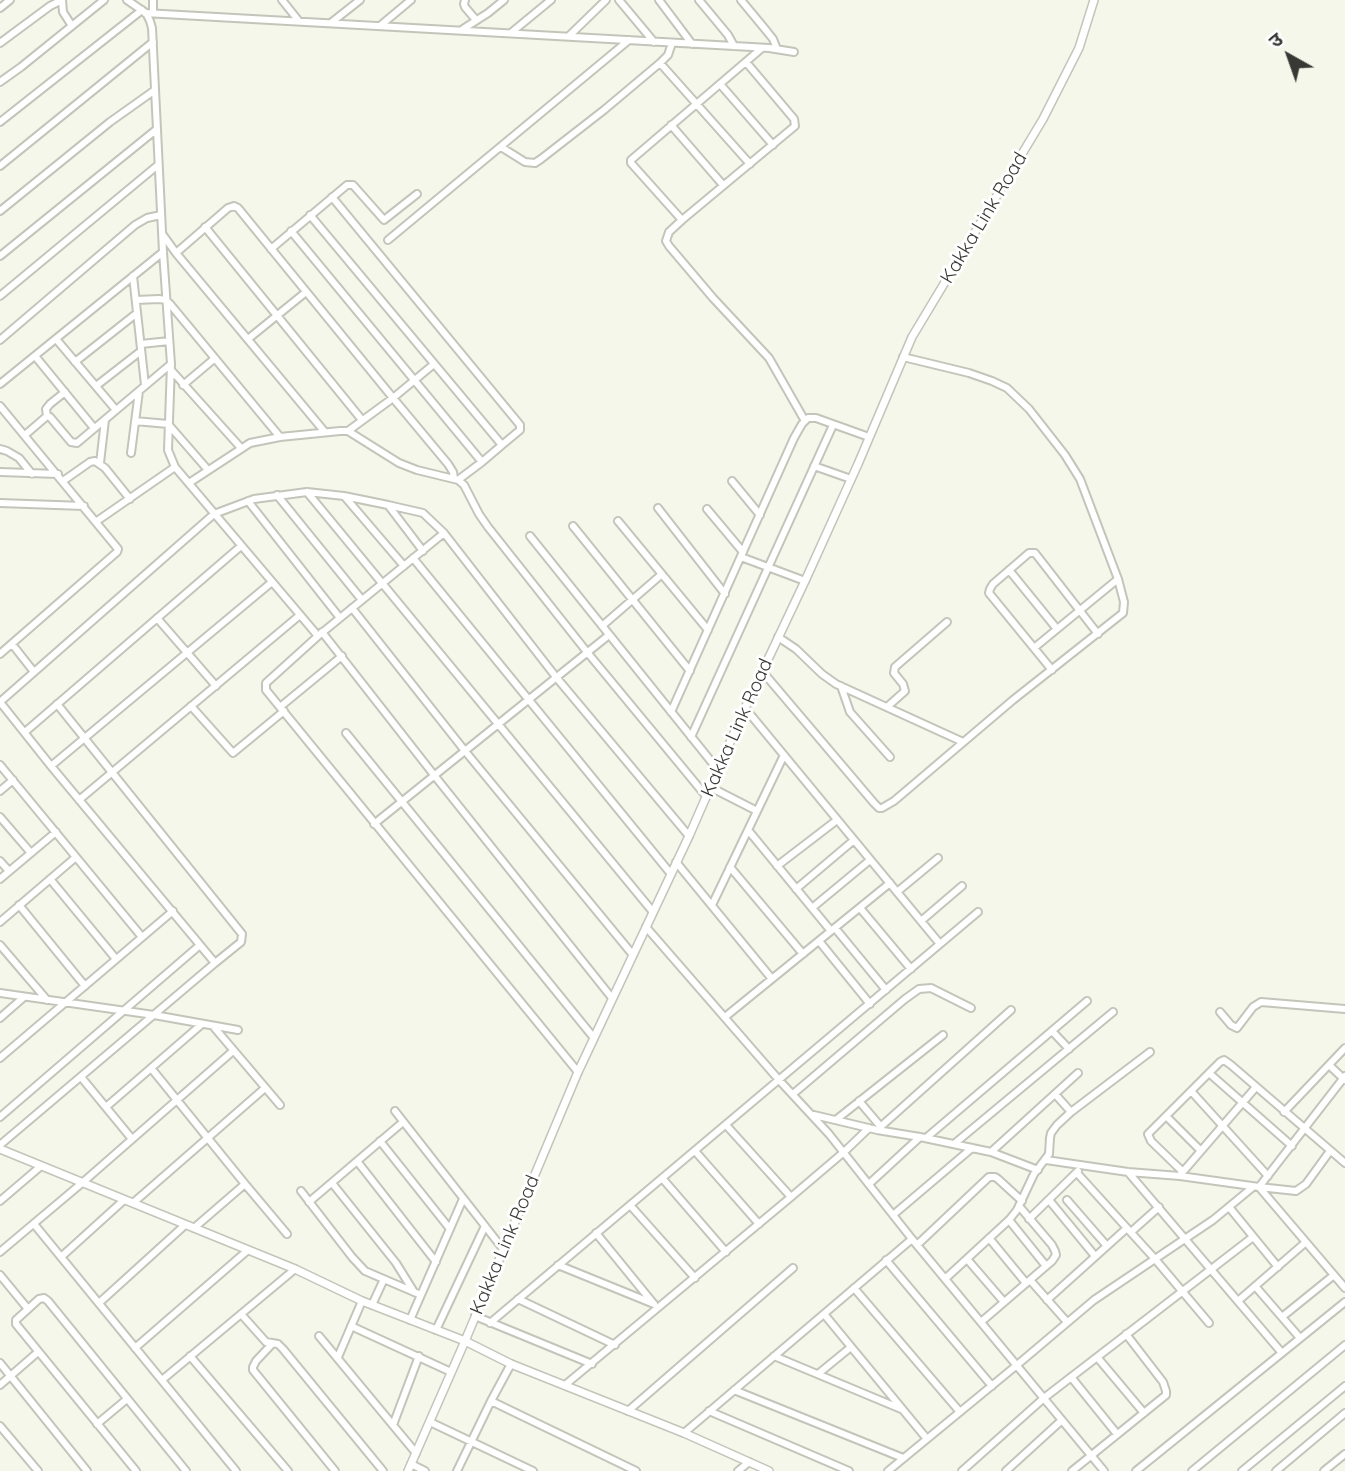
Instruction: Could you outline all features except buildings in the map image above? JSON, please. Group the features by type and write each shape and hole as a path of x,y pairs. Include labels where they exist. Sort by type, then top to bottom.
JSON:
{"street":[{"path":"0,8 10,0"},
{"path":"0,43 52,2 62,0 63,12 72,26"},
{"path":"0,82 104,0"},
{"path":"127,0 147,12 512,32 794,52"},
{"path":"0,122 147,12 153,0"},
{"path":"282,0 299,20"},
{"path":"332,22 360,0"},
{"path":"381,25 411,0"},
{"path":"465,0 465,7 476,20"},
{"path":"462,30 504,0"},
{"path":"512,32 551,0"},
{"path":"569,36 606,0"},
{"path":"618,0 654,42"},
{"path":"659,0 692,44"},
{"path":"699,0 734,46"},
{"path":"741,0 773,39 777,49"},
{"name":"Kakka Link Road","path":"409,1468 578,1072 805,582 903,357 920,323 1043,119 1079,48 1094,0"},
{"path":"147,12 153,42 171,367 168,450 175,467 300,615 342,656 612,998"},
{"path":"388,240 629,40"},
{"path":"0,166 153,42"},
{"path":"501,147 525,162 535,163 660,63 668,55 672,43"},
{"path":"682,220 631,160 762,48"},
{"path":"746,62 796,122 792,130 682,220 666,237 668,246 769,358 805,421"},
{"path":"660,63 750,164"},
{"path":"720,84 773,145"},
{"path":"0,211 110,122 155,90"},
{"path":"671,125 723,186"},
{"path":"0,256 157,129"},
{"path":"0,296 158,165"},
{"path":"271,249 347,185 353,184 384,220 417,194"},
{"path":"332,197 520,425 520,430 482,462 456,479"},
{"path":"176,253 228,208 237,208 448,464 456,479"},
{"path":"0,340 135,225 161,215"},
{"path":"310,215 502,445"},
{"path":"205,227 362,420"},
{"path":"291,231 482,462"},
{"path":"162,234 324,431"},
{"path":"0,384 163,252"},
{"path":"133,276 145,385"},
{"path":"248,339 306,292"},
{"path":"136,300 166,300"},
{"path":"166,300 280,437"},
{"path":"75,362 137,313"},
{"path":"56,339 116,410"},
{"path":"96,386 141,348 169,341"},
{"path":"35,356 94,428"},
{"path":"762,671 879,808 883,808 1123,613 1124,602 1118,579 1078,474 1029,409 1007,388 992,381 903,357"},
{"path":"183,385 214,359"},
{"path":"348,431 434,363"},
{"path":"65,392 46,409 47,416 71,442 77,443 145,385 171,367"},
{"path":"171,367 183,385 241,449"},
{"path":"131,453 139,391"},
{"path":"0,406 118,549 0,654"},
{"path":"25,435 47,416"},
{"path":"671,712 794,438 805,421 808,418 816,418 869,437"},
{"path":"100,463 105,419"},
{"path":"135,421 169,424 208,470"},
{"path":"691,737 833,425"},
{"path":"189,484 250,443 324,431 348,431 399,463 456,479 464,485 488,527 706,796"},
{"path":"0,449 19,458 32,474"},
{"path":"63,481 90,461 95,461 100,463 130,499"},
{"path":"814,466 851,479"},
{"path":"97,521 175,467"},
{"path":"0,472 58,474"},
{"path":"732,481 760,514"},
{"path":"307,492 653,912"},
{"path":"215,963 0,702 214,514 248,501 307,492 344,496 423,513 444,533 556,677 689,836"},
{"path":"277,495 362,600"},
{"path":"344,496 404,566"},
{"path":"248,501 340,618"},
{"path":"0,503 84,506"},
{"path":"388,505 423,551"},
{"path":"658,508 724,594"},
{"path":"708,509 742,554 805,582"},
{"path":"618,521 708,630"},
{"path":"573,526 690,671"},
{"path":"444,533 320,634 266,682 267,690 578,1072"},
{"path":"530,536 718,770"},
{"path":"25,732 241,546"},
{"path":"1052,670 989,593 992,586 1029,553 1033,552 1098,634"},
{"path":"413,558 671,874"},
{"path":"1009,570 1057,629"},
{"path":"602,626 662,574"},
{"path":"1034,648 1118,579"},
{"path":"51,766 272,582"},
{"path":"352,608 465,751 633,955"},
{"path":"79,800 300,615"},
{"path":"157,618 216,686"},
{"path":"887,707 905,691 894,673 895,667 947,622"},
{"path":"374,824 609,635"},
{"path":"778,637 803,654 828,679 963,742"},
{"path":"12,644 34,672"},
{"path":"191,706 233,753 342,656"},
{"path":"841,686 850,712 890,757"},
{"path":"57,704 243,934 242,942 0,1147 295,1269 362,1301 465,1341 511,1364 684,1433 769,1471"},
{"path":"745,708 940,944"},
{"path":"346,733 594,1038"},
{"path":"712,905 784,755"},
{"path":"0,765 142,937"},
{"path":"0,791 13,780"},
{"path":"710,787 757,811"},
{"path":"0,817 31,853"},
{"path":"777,866 837,820"},
{"path":"748,830 812,908 886,990"},
{"path":"0,879 56,832"},
{"path":"796,889 854,840"},
{"path":"0,922 76,857"},
{"path":"897,892 939,858"},
{"path":"812,908 870,860"},
{"path":"0,861 9,872"},
{"path":"676,862 772,979"},
{"path":"730,867 803,954"},
{"path":"50,879 116,959"},
{"path":"725,1017 890,883"},
{"path":"921,921 962,886"},
{"path":"19,905 85,986"},
{"path":"860,908 911,969"},
{"path":"0,1058 173,912"},
{"path":"490,1322 978,912"},
{"path":"646,927 844,1152 917,1245 1104,1471"},
{"path":"819,941 870,1003"},
{"path":"0,945 47,1000"},
{"path":"0,1117 200,945"},
{"path":"793,1094 919,989 931,988 971,1007"},
{"path":"0,993 238,1030"},
{"path":"0,1018 24,997"},
{"path":"869,1184 1087,1001"},
{"path":"1220,1012 1237,1028 1253,1007 1261,1002 1345,1009"},
{"path":"565,1385 615,1345 656,1306 695,1278 844,1152 876,1129 1011,1010"},
{"path":"954,1144 1113,1012"},
{"path":"106,1107 202,1024"},
{"path":"213,1026 280,1105"},
{"path":"1052,1031 1069,1049"},
{"path":"837,1119 943,1035"},
{"path":"1284,1112 1345,1048"},
{"path":"0,1252 233,1051"},
{"path":"945,1279 1009,1220 1049,1154 1051,1133 1071,1112 1150,1052"},
{"path":"1181,1174 1148,1136 1224,1060 1345,1163"},
{"path":"888,1471 1110,1288 1186,1238 1268,1176 1345,1078 1329,1065"},
{"path":"151,1068 288,1234"},
{"path":"991,1152 1079,1073"},
{"path":"1209,1073 1292,1146"},
{"path":"81,1077 132,1139"},
{"path":"1181,1174 1256,1087"},
{"path":"133,1203 265,1088"},
{"path":"1191,1091 1268,1176"},
{"path":"1055,1094 1071,1112"},
{"path":"859,1101 876,1129"},
{"path":"395,1111 503,1250"},
{"path":"812,1114 991,1152 1038,1170"},
{"path":"1166,1116 1201,1151"},
{"path":"309,1202 403,1122"},
{"path":"726,1125 791,1197"},
{"path":"380,1141 450,1229"},
{"path":"893,1215 972,1148"},
{"path":"695,1151 759,1224"},
{"path":"1046,1160 1128,1172 1181,1174 1298,1191 1330,1151"},
{"path":"357,1161 436,1262"},
{"path":"0,1201 41,1166"},
{"path":"1029,1219 1084,1166"},
{"path":"1077,1172 1209,1323"},
{"path":"1128,1172 1282,1353"},
{"path":"917,1245 989,1177 998,1179 1020,1204 1055,1251 1055,1257 981,1322"},
{"path":"662,1178 726,1252"},
{"path":"332,1183 418,1294"},
{"path":"194,1228 245,1184"},
{"path":"1256,1187 1340,1277 1345,1288"},
{"path":"301,1191 360,1266 369,1273 418,1294"},
{"path":"410,1320 418,1294 436,1262 463,1199"},
{"path":"61,1257 124,1200"},
{"path":"1049,1200 1095,1256"},
{"path":"1067,1200 1107,1246"},
{"path":"630,1205 695,1278"},
{"path":"1047,1300 1107,1246 1159,1207"},
{"path":"1229,1207 1278,1267"},
{"path":"1009,1220 1046,1266"},
{"path":"34,1224 236,1471"},
{"path":"99,1303 185,1225"},
{"path":"436,1330 485,1226"},
{"path":"596,1233 656,1306"},
{"path":"962,1471 1044,1398 1253,1237"},
{"path":"0,1238 6,1246"},
{"path":"684,1433 912,1238"},
{"path":"989,1238 1067,1322"},
{"path":"1238,1301 1306,1242"},
{"path":"135,1348 248,1250"},
{"path":"967,1259 1004,1302"},
{"path":"886,1260 992,1386"},
{"path":"558,1265 656,1306"},
{"path":"628,1411 793,1268"},
{"path":"162,1380 295,1269"},
{"path":"0,1275 28,1309"},
{"path":"1282,1317 1340,1277"},
{"path":"372,1305 384,1279"},
{"path":"1255,1286 1300,1338"},
{"path":"854,1287 960,1412"},
{"path":"136,1471 16,1323 16,1320 41,1298 48,1301 186,1471"},
{"path":"518,1299 615,1345"},
{"path":"338,1357 362,1301"},
{"path":"1136,1471 1345,1302"},
{"path":"241,1314 264,1340 278,1344 283,1349 383,1471"},
{"path":"824,1314 927,1439"},
{"path":"475,1316 592,1364"},
{"path":"351,1326 452,1371"},
{"path":"1072,1471 1166,1395 1163,1382 1126,1334"},
{"path":"319,1336 416,1453"},
{"path":"272,1344 256,1360 253,1370 335,1471"},
{"path":"1192,1471 1345,1345"},
{"path":"818,1374 851,1347"},
{"path":"0,1385 38,1352"},
{"path":"190,1356 288,1471"},
{"path":"393,1424 419,1356"},
{"path":"774,1356 905,1411"},
{"path":"1097,1357 1144,1413"},
{"path":"0,1363 87,1471"},
{"path":"457,1471 511,1364"},
{"path":"1071,1377 1117,1434"},
{"path":"1242,1471 1345,1386"},
{"path":"734,1390 903,1458"},
{"path":"97,1423 127,1399"},
{"path":"491,1401 636,1471"},
{"path":"709,1411 849,1471"},
{"path":"1276,1471 1345,1413"},
{"path":"1006,1471 1062,1420"},
{"path":"430,1422 533,1471"},
{"path":"0,1426 37,1471"},
{"path":"1324,1471 1345,1454"},
{"path":"738,1471 749,1462"},
{"path":"409,1468 425,1471"}]}
